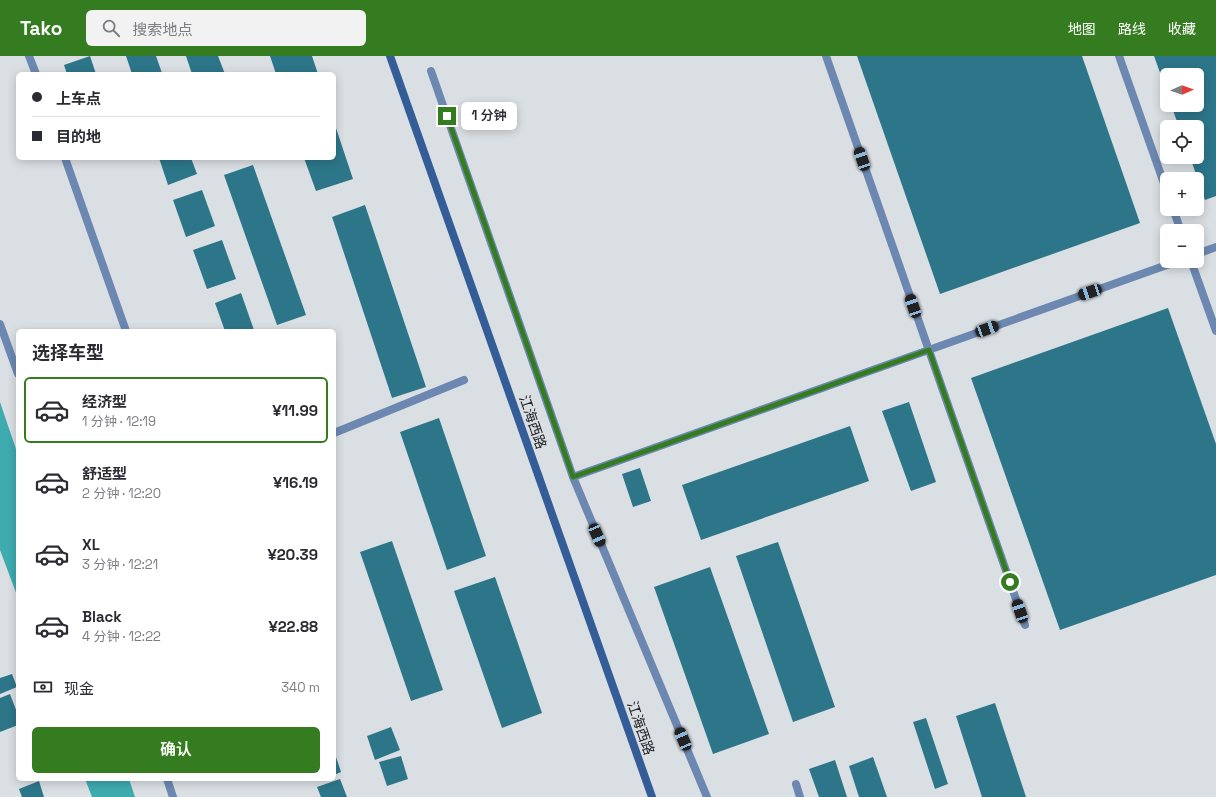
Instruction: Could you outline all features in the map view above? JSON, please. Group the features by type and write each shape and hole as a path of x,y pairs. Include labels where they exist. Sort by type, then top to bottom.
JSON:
{"main road":[{"name":"江海西路","path":"390,56 652,797"}],"street":[{"path":"29,56 35,72"},
{"path":"826,56 1025,625"},
{"path":"1119,56 1160,172"},
{"path":"431,71 573,477 707,797"},
{"path":"66,160 125,329"},
{"path":"1204,251 1216,247"},
{"path":"573,477 1160,267"},
{"path":"1194,268 1216,331"},
{"path":"0,324 16,368"},
{"path":"336,432 464,380"},
{"path":"168,781 174,797"},
{"path":"796,784 800,797"}],"water":[{"path":"0,402 16,449 16,593 0,550"},
{"path":"86,781 130,781 135,797 92,797"}],"building":[{"path":"90,56 95,72 66,72 64,65"},
{"path":"126,56 156,56 162,72 131,72"},
{"path":"186,56 218,56 224,72 191,72"},
{"path":"270,56 312,56 317,72 275,72"},
{"path":"857,56 1082,56 1140,223 940,294"},
{"path":"1154,56 1216,56 1216,196 1205,200 1204,172 1195,172 1192,164 1204,164 1204,120 1176,120 1174,112 1204,112 1204,68 1160,68 1160,73"},
{"path":"336,128 353,179 316,191 305,160 336,160"},
{"path":"160,160 192,160 197,174 168,185"},
{"path":"253,165 306,315 277,325 224,175"},
{"path":"202,190 215,226 186,237 173,200"},
{"path":"365,205 426,387 392,398 332,217"},
{"path":"222,240 236,279 207,289 193,250"},
{"path":"241,293 254,329 224,329 215,303"},
{"path":"1168,308 1216,444 1216,575 1060,630 971,378"},
{"path":"909,402 936,482 911,491 882,411"},
{"path":"439,418 486,556 447,570 400,432"},
{"path":"850,426 869,481 701,540 682,485"},
{"path":"640,468 651,501 633,507 622,474"},
{"path":"392,541 443,690 411,701 360,552"},
{"path":"778,542 835,707 793,722 736,556"},
{"path":"710,567 769,734 713,754 654,587"},
{"path":"495,577 542,713 502,728 454,591"},
{"path":"12,674 16,687 0,694 0,678"},
{"path":"10,694 16,710 16,726 0,732 0,698"},
{"path":"995,703 1026,797 982,797 956,716"},
{"path":"926,718 948,784 935,789 913,722"},
{"path":"391,727 400,750 375,760 367,736"},
{"path":"401,756 408,779 387,786 379,762"},
{"path":"336,757 341,772 336,774"},
{"path":"873,757 887,797 859,797 849,766"},
{"path":"835,760 847,797 819,797 809,769"},
{"path":"340,779 347,797 321,797 317,787"},
{"path":"39,781 44,797 22,797 19,789"}],"route":[{"path":"447,116 573,477 929,350 1010,582"}]}
